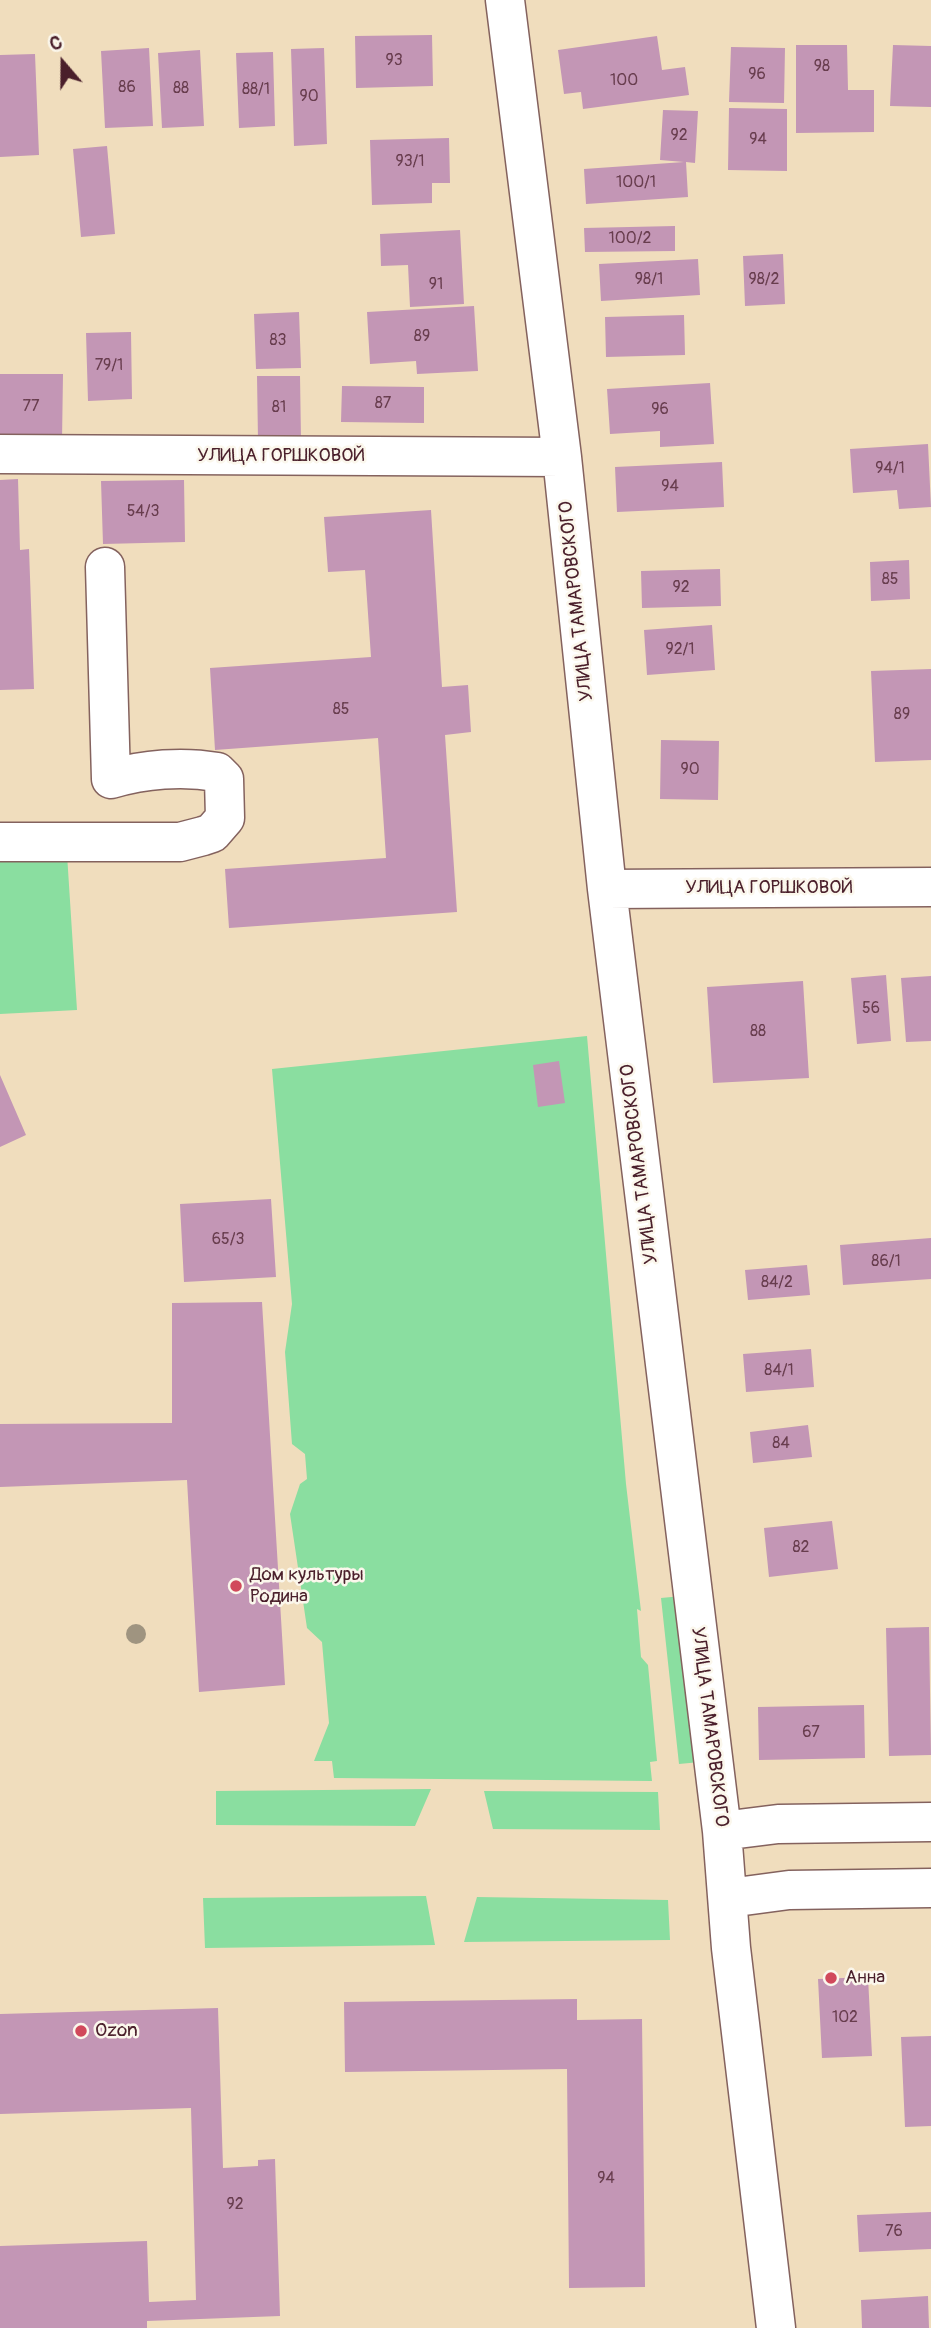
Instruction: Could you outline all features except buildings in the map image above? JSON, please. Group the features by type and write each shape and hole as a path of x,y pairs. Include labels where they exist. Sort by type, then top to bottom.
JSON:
{"street":[{"name":"УЛИЦА ТАМАРОВСКОГО","path":"505,0 562,457 607,890 722,1831 731,1948 776,2328"},
{"name":"УЛИЦА ГОРШКОВОЙ","path":"0,454 562,457"},
{"path":"0,842 180,842 212,833 225,818 224,779 217,772 185,768 140,772 111,779 105,566"},
{"name":"УЛИЦА ГОРШКОВОЙ","path":"607,890 931,887"},
{"path":"722,1831 778,1824 931,1822"},
{"path":"729,1898 789,1889 931,1888"}],"green space":[{"path":"67,854 77,1010 0,1014 0,858"},
{"path":"587,1036 626,1484 641,1611 637,1609 641,1657 648,1665 657,1761 650,1762 652,1781 334,1778 332,1761 314,1761 329,1723 322,1642 307,1628 290,1514 300,1484 307,1479 305,1454 292,1444 285,1352 292,1304 272,1069"},
{"path":"682,1596 700,1762 679,1764 661,1598"},
{"path":"431,1789 415,1826 216,1825 216,1791"},
{"path":"484,1791 658,1792 660,1830 493,1829"},
{"path":"426,1896 435,1945 205,1948 203,1898"},
{"path":"477,1897 668,1900 670,1940 464,1942"}],"place":[{"name":"Дом культуры Родина","path":"236,1586"},
{"name":"Анна","path":"831,1978"},
{"name":"Ozon","path":"81,2031"}]}
